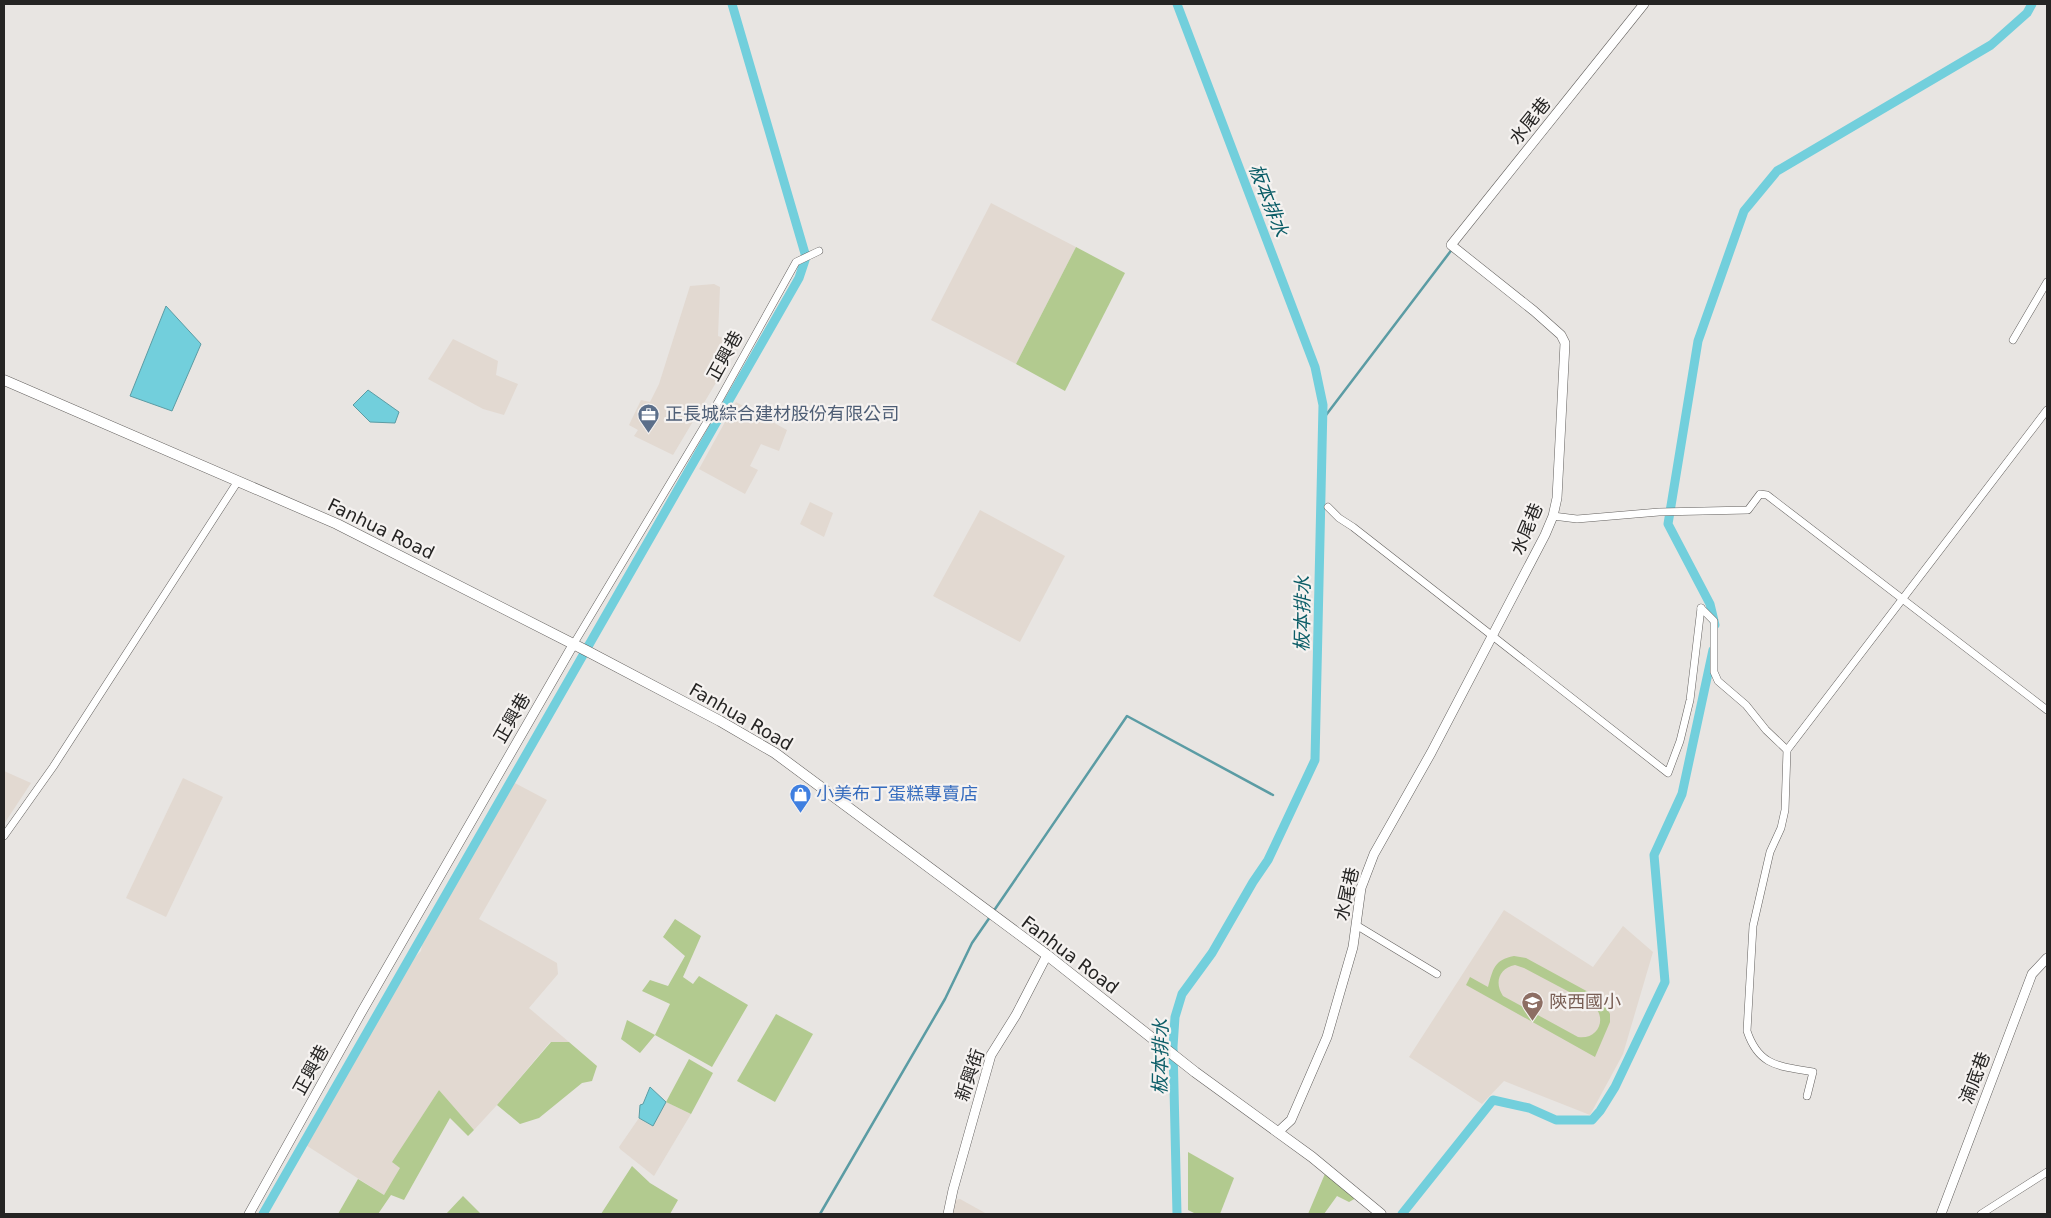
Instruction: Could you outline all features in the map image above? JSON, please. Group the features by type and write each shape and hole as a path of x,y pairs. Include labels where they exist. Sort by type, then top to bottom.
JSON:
{"main road":[{"name":"Fanhua Road","path":"4,380 337,524 720,721 775,753 1047,955 1195,1072 1312,1157 1381,1214"}],"street":[{"name":"水尾巷","path":"1278,1132 1291,1120 1327,1037 1353,947 1361,888 1374,854 1432,752 1554,516 1565,343 1561,335 1554,329 1451,246 1644,4"},
{"name":"正興巷","path":"249,1214 361,1013 573,645 708,420 796,262 819,251"},
{"path":"2013,340 2047,282"},
{"path":"1807,1096 1813,1072 1768,1062 1754,1047 1747,1031 1753,926 1770,852 1781,828 1785,810 1787,750 2047,410"},
{"path":"4,836 53,767 238,481"},
{"path":"1554,516 1577,519 1659,512 1748,510 1760,494 1767,495 2047,710"},
{"path":"1328,508 1668,773 1680,741 1690,700 1701,608 1714,621 1714,672 1718,681 1746,705 1766,730 1787,750"},
{"path":"1356,925 1437,974"},
{"name":"新興街","path":"948,1214 991,1055 1016,1015 1047,955"},
{"name":"湳底巷","path":"1941,1214 2032,974 2047,958"},
{"path":"1981,1214 2047,1172"}],"shaded area":[{"path":"991,203 1076,247 1016,364 931,320"},
{"path":"714,284 720,287 718,336 739,344 673,455 634,436 638,430 629,425 641,400 650,402 659,384 690,286"},
{"path":"453,339 498,361 496,375 518,384 504,415 483,409 428,379"},
{"path":"736,402 787,430 779,451 761,444 750,466 758,470 745,494 699,469"},
{"path":"810,502 833,513 824,537 800,524"},
{"path":"980,510 1065,556 1020,642 933,596"},
{"path":"4,771 31,783 4,824"},
{"path":"183,778 223,797 166,917 126,898"},
{"path":"511,781 547,800 479,919 557,963 558,974 529,1008 569,1042 550,1042 474,1130 439,1090 393,1162 401,1168 384,1195 301,1142 406,966 421,951 425,927"},
{"name":"陝西國小","path":"1504,910 1593,967 1623,926 1653,952 1623,1054 1590,1115 1504,1081 1482,1104 1409,1057"},
{"path":"666,1102 691,1114 654,1176 619,1147 639,1118 653,1125"},
{"path":"960,1199 987,1214 953,1214 955,1200"}],"green space":[{"path":"1076,247 1125,273 1065,391 1016,364"},
{"path":"675,919 701,936 683,977 693,984 699,976 748,1005 712,1067 655,1035 670,1004 642,991 650,980 668,986 685,956 663,937"},
{"path":"1514,956 1526,958 1603,1000 1610,1014 1610,1022 1595,1057 1466,985 1470,977 1488,987 1495,966","holes":["1515,965 1592,1004 1600,1015 1599,1026 1596,1031 1591,1035 1578,1037 1503,996 1499,986 1502,973 1505,969"]},
{"path":"776,1014 813,1034 775,1102 737,1081"},
{"path":"627,1020 655,1035 640,1053 621,1039"},
{"path":"551,1042 569,1042 597,1066 592,1081 582,1083 539,1118 520,1124 497,1105"},
{"path":"689,1059 713,1073 691,1114 666,1102"},
{"path":"439,1090 474,1130 468,1136 450,1118 404,1200 391,1195 378,1214 338,1214 358,1179 384,1195 400,1168 392,1162"},
{"path":"1188,1152 1234,1178 1220,1214 1196,1214 1188,1210"},
{"path":"632,1166 650,1183 678,1200 670,1214 601,1214"},
{"path":"1327,1169 1358,1197 1349,1202 1337,1196 1324,1214 1308,1214"},
{"path":"463,1196 481,1214 446,1214"}],"water":[{"path":"166,306 201,344 172,411 130,396"},
{"path":"368,390 399,412 395,423 370,422 353,405"},
{"path":"650,1087 666,1102 653,1126 639,1118 640,1105 643,1104"}],"waterway":[{"path":"263,1214 799,278 806,257 732,4"},
{"name":"板本排水","path":"1177,4 1315,367 1323,405 1315,760 1268,860 1253,882 1212,953 1182,994 1175,1017 1173,1047 1177,1214"},
{"path":"1715,625 1710,604 1668,524 1698,341 1744,211 1777,171 1991,45 2027,13 2032,4"},
{"path":"1323,419 1453,248"},
{"path":"1402,1214 1493,1100 1529,1108 1556,1120 1592,1120 1615,1087 1665,982 1654,855 1682,794 1713,650"},
{"path":"993,912 1127,716 1273,795"},
{"path":"820,1214 945,999 972,943 990,917"}],"place":[{"name":"正長城綜合建材股份有限公司","path":"649,433"},
{"name":"小美布丁蛋糕專賣店","path":"800,813"},
{"name":"陝西國小","path":"1533,1021"}]}
